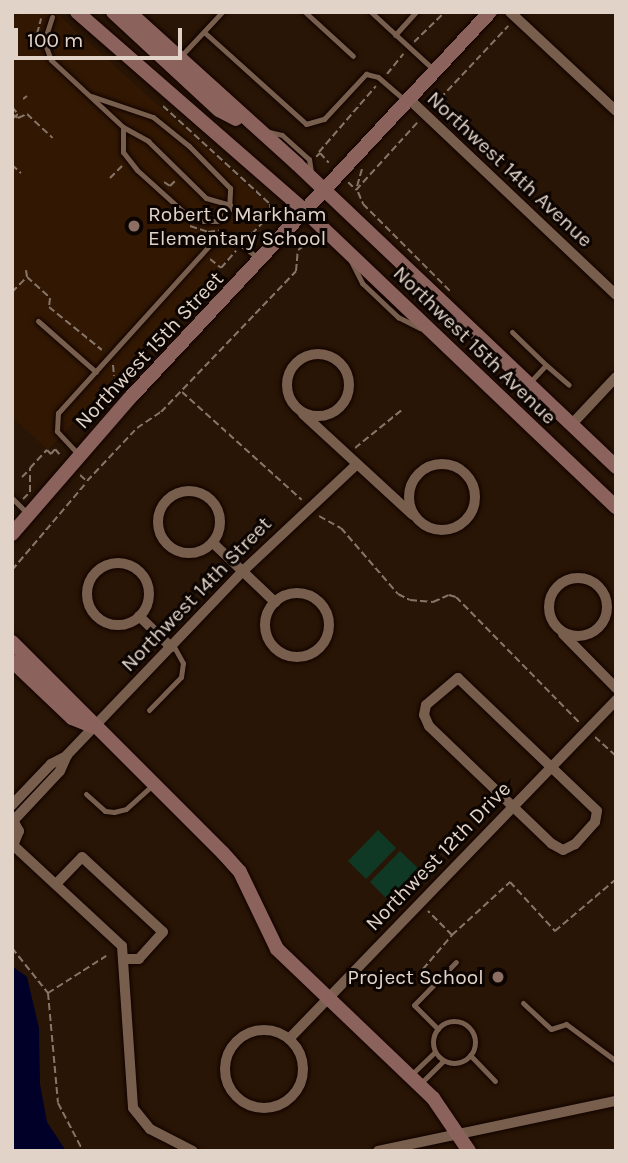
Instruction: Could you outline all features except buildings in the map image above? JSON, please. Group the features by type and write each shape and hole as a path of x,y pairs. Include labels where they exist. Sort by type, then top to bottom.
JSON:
{"street":[{"name":"Northwest 15th Avenue","path":"77,12 306,212 616,507"},
{"path":"113,12 219,110 258,132"},
{"path":"130,12 258,132"},
{"name":"Northwest 15th Street","path":"12,534 75,461 490,12"},
{"path":"510,12 616,111"},
{"name":"Northwest 14th Avenue","path":"407,101 616,295"},
{"name":"Northwest 15th Avenue","path":"258,132 312,178 616,467"},
{"path":"296,408 316,416 327,415 344,403 349,382 340,362 320,353 299,359 291,367 286,388 296,408 419,520 439,530 461,523 474,505 475,493 466,473 445,464 423,469 410,488 409,500 419,520"},
{"path":"571,425 616,377"},
{"name":"Northwest 14th Street","path":"12,805 51,764 67,755 243,571 357,464"},
{"path":"190,490 210,498 221,518 213,542 188,554 168,545 158,518 169,498 190,490"},
{"path":"213,542 275,602"},
{"path":"120,562 139,570 149,590 139,616 115,625 96,616 87,597 88,587 99,569 120,562"},
{"path":"558,628 576,636 596,630 606,613 604,593 597,585 579,578 553,590 548,610 558,628 616,688"},
{"path":"300,592 320,601 330,621 329,632 317,651 295,658 275,649 265,629 275,602 300,592"},
{"path":"139,616 172,646"},
{"path":"12,642 83,709 94,727 240,872 277,949 415,1080 469,1151"},
{"path":"12,661 72,718 94,727"},
{"path":"458,678 469,684 597,811 595,822 575,845 563,850 513,807 429,726 424,715 426,705 445,684 458,678"},
{"name":"Northwest 12th Drive","path":"289,1039 616,700"},
{"name":"Northwest 14th Street","path":"13,819 60,771 67,755"},
{"path":"13,819 19,831 13,847 122,946 134,1108 150,1129 193,1151"},
{"path":"56,884 82,857 163,932 139,959 123,959"},
{"path":"267,1030 289,1039 302,1062 298,1089 289,1099 264,1109 239,1100 226,1079 225,1066 234,1044 243,1036 267,1030"},
{"path":"378,1151 616,1101"},
{"path":"457,1134 457,1151"}],"lane":[{"path":"179,58 222,12"},
{"path":"305,12 353,56"},
{"path":"371,12 435,71"},
{"path":"395,35 416,12"},
{"path":"52,17 44,41 51,60 123,127 148,141 206,198 230,205"},
{"path":"204,32 306,124 324,119 369,74 407,101"},
{"path":"91,96 153,117 230,188 230,205 217,221 202,221 187,215 159,188 123,152 123,127"},
{"path":"75,461 62,440 57,418 204,253 216,241 230,236 261,260"},
{"path":"38,321 96,372"},
{"path":"512,332 569,384"},
{"path":"528,384 547,365"},
{"path":"12,498 29,515"},
{"path":"149,710 181,677 183,663 172,646"},
{"path":"86,794 105,811 114,812 126,809 153,785"},
{"path":"438,1029 414,1005 456,962"},
{"path":"523,1003 551,1029 566,1024 616,1061"},
{"path":"415,1080 442,1062 460,1062 470,1055 475,1037 465,1024 453,1020 438,1029 432,1041 442,1062"},
{"path":"415,1080 435,1052"},
{"path":"470,1055 495,1081"}],"path":[{"path":"36,43 44,15"},
{"path":"23,99 26,96"},
{"path":"12,107 18,112 13,116"},
{"path":"13,116 27,114 53,138"},
{"path":"110,178 124,166 120,161"},
{"path":"12,165 21,173"},
{"path":"159,188 164,181 170,187 181,174"},
{"path":"12,570 87,481 137,428 181,391 296,271 298,250 306,243"},
{"path":"204,253 220,268"},
{"path":"12,292 26,276 26,270"},
{"path":"26,276 50,298 49,307 104,352"},
{"path":"181,391 302,500"},
{"path":"352,451 403,409"},
{"path":"22,477 47,450 51,454 55,450 57,442"},
{"path":"55,450 75,461 87,481"},
{"path":"18,504 30,492 30,468"},
{"path":"315,513 341,528 398,594 410,600 456,597 582,725"},
{"path":"592,734 616,756"},
{"path":"425,994 419,983 423,969 452,935 510,882 555,931 616,879"},
{"path":"420,902 452,935"},
{"path":"12,948 48,993 58,1103 83,1151"},
{"path":"48,993 106,956"}],"shaded area":[{"name":"Robert C Markham Elementary School","path":"21,12 55,12 266,203 267,215 48,450 12,417 12,21"}],"green space":[{"path":"378,830 396,848 366,879 348,861"},
{"path":"400,851 419,869 388,900 370,882"}],"water":[{"path":"12,966 27,977 39,1028 40,1084 47,1122 66,1151 12,1151"}],"place":[{"name":"Robert C Markham Elementary School","path":"134,226"},
{"name":"Project School","path":"498,977"}]}
